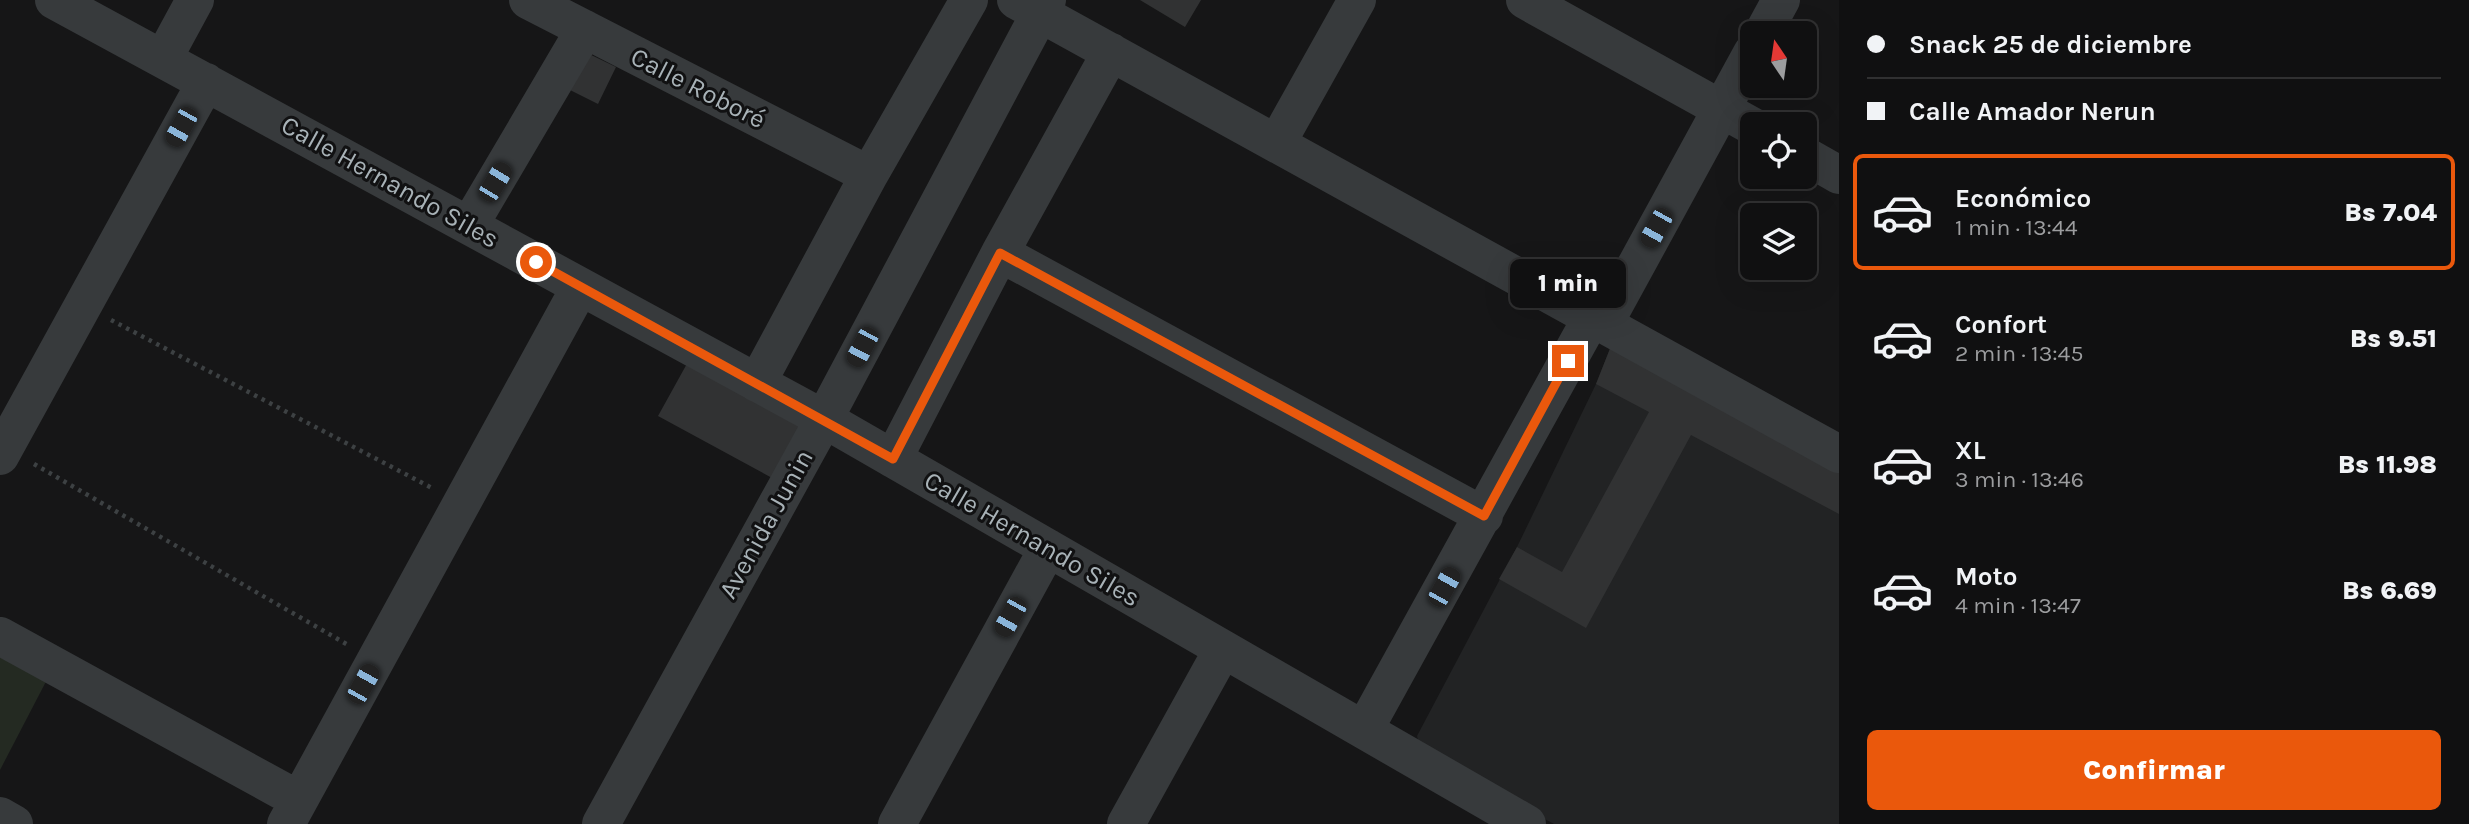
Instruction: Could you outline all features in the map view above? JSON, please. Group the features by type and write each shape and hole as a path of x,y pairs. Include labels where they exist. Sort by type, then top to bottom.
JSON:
{"street":[{"name":"Calle Hernando Siles","path":"54,0 824,419 1527,824"},
{"path":"163,59 195,0"},
{"path":"757,383 869,175 969,0"},
{"path":"1277,143 1357,0"},
{"path":"1525,0 1736,118"},
{"path":"1770,21 1781,0"},
{"name":"Calle Roboré","path":"530,1 869,175"},
{"path":"1034,4 1111,52 1839,454"},
{"name":"Avenida Junin","path":"601,824 824,419 1034,4"},
{"path":"470,226 585,29"},
{"path":"893,459 1000,253 1111,52"},
{"path":"4,444 206,82"},
{"path":"1364,730 1484,516 1598,321 1736,118 1741,98"},
{"path":"1817,162 1839,175"},
{"path":"1000,253 1484,516"},
{"path":"0,636 293,812 580,287"},
{"path":"897,824 1048,548"},
{"path":"1126,824 1223,649"},
{"path":"0,817 14,824"}],"path":[{"path":"83,305 462,504"},
{"path":"4,444 376,661"}],"shaded area":[{"path":"1613,341 1839,470 1839,824 1554,824 1421,752 1417,736 1517,547 1596,384"},
{"path":"0,644 52,670 0,770"}],"building":[{"path":"1140,0 1201,0 1185,27"},
{"path":"585,52 616,67 598,104 568,89"},
{"path":"1613,341 1839,470 1839,514 1691,435 1586,628 1499,579 1517,547 1562,572 1649,412 1596,384"},
{"path":"689,360 815,430 785,485 658,416"}],"route":[{"path":"536,262 893,459 1000,253 1484,516 1568,361"}]}
